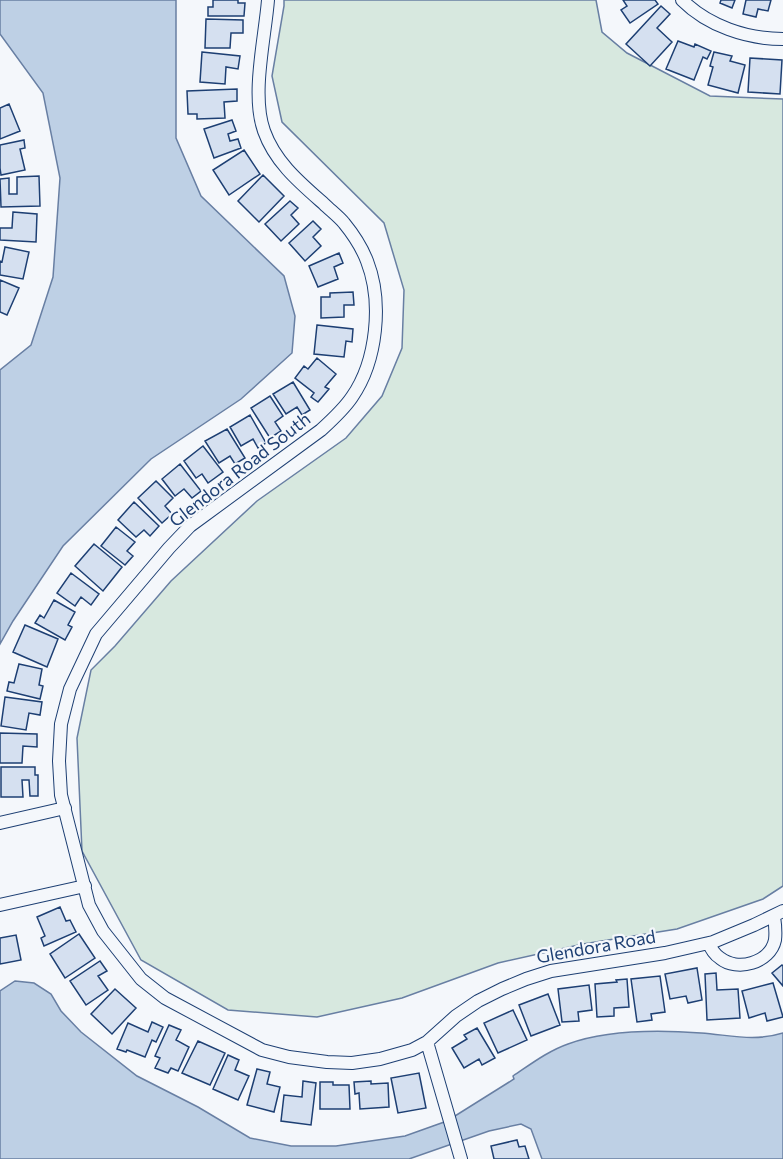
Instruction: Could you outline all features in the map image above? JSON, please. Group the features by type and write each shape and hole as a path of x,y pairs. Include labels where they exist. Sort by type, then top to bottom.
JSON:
{"street":[{"name":"Glendora Road South","path":"268,0 258,90 259,110 264,130 273,151 290,173 343,221 359,244 368,263 375,308 375,333 370,357 362,380 352,398 336,416 321,430 190,526 96,634 70,689 61,724 59,760 61,795 89,904 103,930 141,979 165,998 262,1050 289,1057 352,1063 380,1059 412,1050 427,1042"},
{"path":"682,0 709,20 734,31 760,38 783,39"},
{"path":"0,823 65,808"},
{"path":"0,905 84,886"},
{"path":"709,943 713,951 726,963 735,965 752,963 766,955 775,941 778,913"},
{"name":"Glendora Road","path":"427,1042 456,1016 478,1001 526,979 551,971 655,955 709,943 778,913"},
{"path":"427,1042 461,1159"}],"shaded area":[{"path":"284,0 596,0 602,32 627,53 710,96 783,99 783,886 763,899 677,929 583,944 498,963 402,998 317,1017 228,1010 141,960 82,851 77,738 91,670 115,646 171,581 257,501 346,438 382,396 402,348 404,290 384,223 282,122 272,76"}],"water":[{"path":"0,0 176,0 176,138 201,196 284,276 295,316 292,353 241,399 151,459 63,546 0,644 0,370 31,345 53,277 60,178 43,93 0,34"},
{"path":"15,981 34,983 51,994 61,1011 81,1032 137,1076 198,1107 250,1138 291,1146 336,1146 405,1136 447,1121 514,1079 513,1076 547,1054 583,1039 651,1031 742,1037 762,1037 783,1033 783,1159 542,1159 531,1129 521,1124 489,1131 409,1159 0,1159 0,991"}],"building":[{"path":"213,0 238,0 238,3 245,3 244,16 208,16 208,7 213,7"},
{"path":"623,0 655,0 658,4 630,23 621,10 627,6"},
{"path":"721,0 735,0 732,8 720,3"},
{"path":"746,0 771,0 768,11 758,9 756,17 743,14"},
{"path":"661,6 670,14 657,28 672,42 650,66 626,44"},
{"path":"206,19 243,20 243,33 231,33 230,48 205,48"},
{"path":"678,41 694,47 695,44 711,51 707,59 703,57 694,80 666,69"},
{"path":"202,52 240,56 238,69 226,67 225,84 200,82"},
{"path":"714,52 732,56 730,61 745,65 738,93 708,85"},
{"path":"750,58 782,60 780,94 748,92"},
{"path":"237,89 237,101 224,102 225,118 197,119 197,114 188,114 187,91"},
{"path":"9,104 20,131 0,139 0,108"},
{"path":"232,120 236,131 228,134 230,141 238,139 241,148 214,158 204,129"},
{"path":"24,140 25,148 20,149 25,170 1,175 0,145"},
{"path":"244,150 260,174 229,195 213,170"},
{"path":"263,175 284,196 259,222 238,201"},
{"path":"39,176 40,206 1,207 0,179 9,178 9,194 17,194 17,177"},
{"path":"290,201 298,208 291,215 299,224 281,241 265,224"},
{"path":"13,212 37,214 36,242 0,240 0,228 12,228"},
{"path":"313,221 321,229 313,237 321,246 305,261 289,243"},
{"path":"5,247 29,252 23,279 0,275 0,261 2,262"},
{"path":"339,253 343,263 334,267 338,279 318,287 309,266"},
{"path":"0,280 19,288 7,315 0,312"},
{"path":"353,292 354,305 344,305 344,317 321,318 321,297 330,297 330,293"},
{"path":"317,325 353,329 352,342 346,341 344,357 314,354"},
{"path":"317,358 336,374 325,387 329,389 318,402 311,397 314,393 295,378 304,366 308,369"},
{"path":"293,382 310,410 302,415 297,407 286,414 273,394"},
{"path":"270,396 283,416 275,422 281,431 270,438 251,408"},
{"path":"250,415 266,443 258,448 253,439 241,446 230,427"},
{"path":"227,429 245,458 235,464 230,456 219,463 205,441"},
{"path":"203,446 223,472 208,483 202,474 196,478 184,461"},
{"path":"180,464 201,491 192,498 184,489 175,496 162,479"},
{"path":"156,481 173,498 165,506 172,514 162,523 138,498"},
{"path":"134,502 159,526 150,536 144,530 136,537 118,520"},
{"path":"116,527 135,542 127,551 133,556 125,565 101,546"},
{"path":"94,544 122,567 103,591 75,566"},
{"path":"71,573 99,594 91,605 81,597 75,606 57,593"},
{"path":"54,600 75,612 68,625 72,627 65,640 35,623 40,615 44,618"},
{"path":"25,625 58,639 47,667 13,652"},
{"path":"19,664 42,669 39,685 43,686 40,699 7,691 9,682 14,683"},
{"path":"5,697 42,702 40,715 29,713 26,730 1,726"},
{"path":"0,733 37,734 37,747 23,746 22,763 0,763"},
{"path":"1,767 35,767 35,775 38,775 38,796 30,796 29,780 22,780 23,797 1,797"},
{"path":"60,907 66,921 70,920 76,932 44,946 41,938 45,936 37,917"},
{"path":"79,934 95,958 65,978 50,954"},
{"path":"16,935 21,960 0,964 0,938"},
{"path":"100,961 107,971 98,976 108,990 86,1005 70,981"},
{"path":"783,966 783,986 772,973"},
{"path":"697,968 702,1000 688,1003 686,996 670,999 665,974"},
{"path":"716,973 717,990 738,989 740,1018 707,1020 705,974"},
{"path":"660,976 665,1012 651,1014 652,1020 637,1022 631,979"},
{"path":"627,979 629,1007 614,1008 614,1016 597,1017 595,984"},
{"path":"773,983 783,1017 767,1021 765,1013 749,1018 742,991"},
{"path":"589,985 592,1010 578,1012 579,1021 562,1022 558,989"},
{"path":"115,989 136,1008 112,1034 91,1014"},
{"path":"548,994 560,1025 531,1036 519,1005"},
{"path":"513,1010 527,1040 498,1053 484,1023"},
{"path":"152,1022 163,1027 156,1042 152,1040 145,1057 117,1049 128,1023 148,1032"},
{"path":"169,1025 181,1030 176,1040 189,1047 178,1071 171,1068 168,1073 155,1068 160,1058 155,1056"},
{"path":"477,1028 495,1058 482,1065 479,1059 464,1068 452,1048 467,1039 464,1035"},
{"path":"198,1041 225,1053 210,1085 182,1073"},
{"path":"228,1055 239,1060 235,1070 249,1076 238,1100 213,1089"},
{"path":"257,1069 270,1072 267,1084 280,1087 274,1112 247,1105"},
{"path":"419,1073 426,1108 398,1113 391,1078"},
{"path":"303,1081 316,1083 311,1125 281,1121 284,1095 302,1097"},
{"path":"371,1081 371,1084 388,1083 389,1107 360,1109 359,1093 355,1094 354,1082"},
{"path":"320,1082 349,1085 350,1109 320,1109"},
{"path":"517,1140 519,1147 525,1146 529,1159 494,1159 491,1146"}]}
